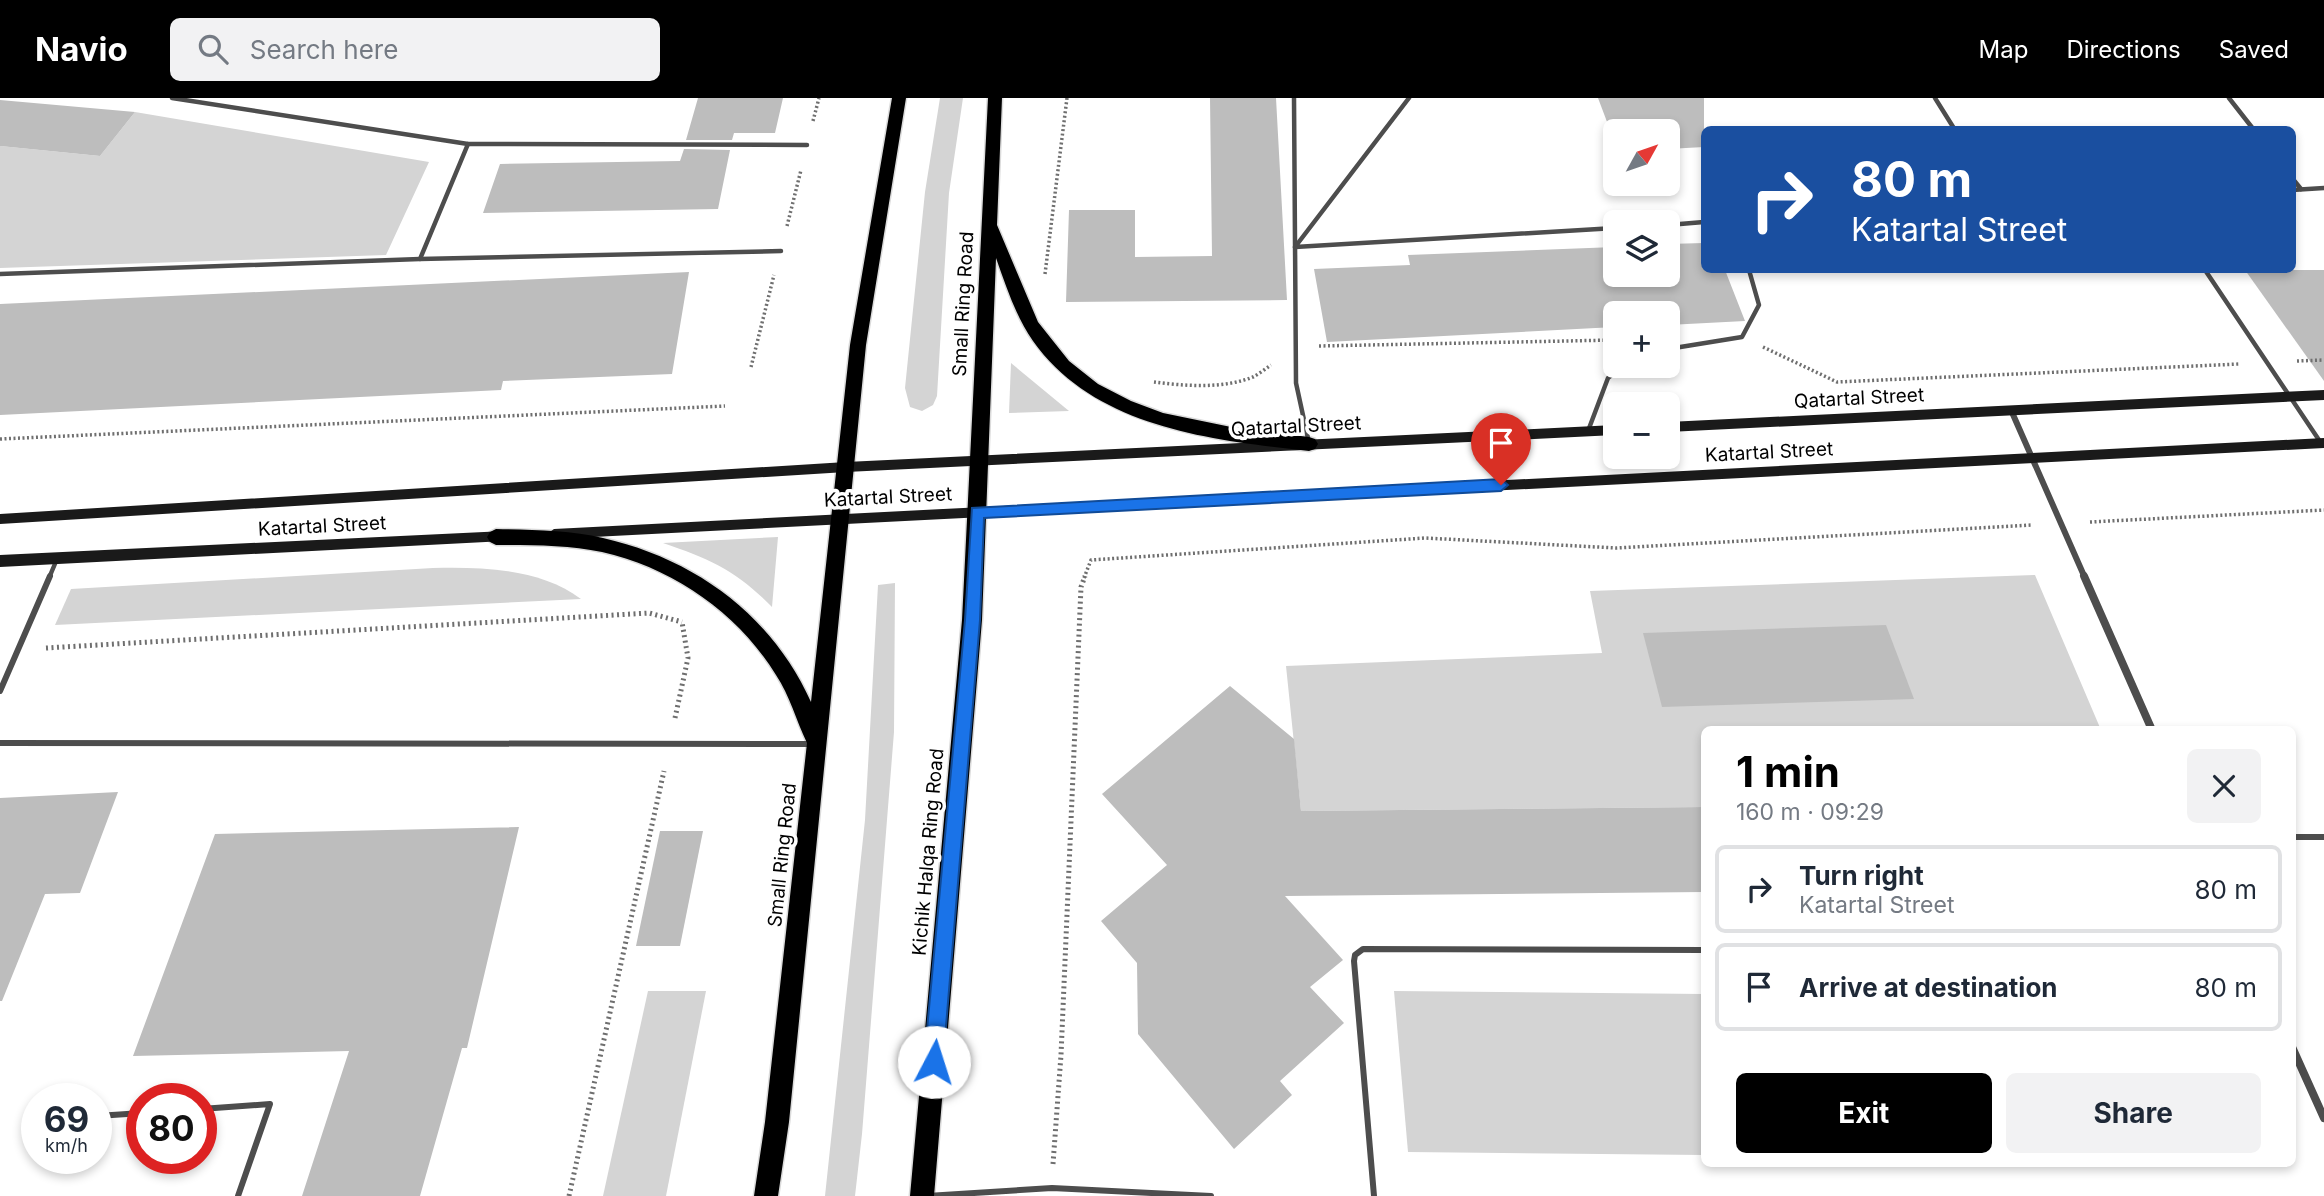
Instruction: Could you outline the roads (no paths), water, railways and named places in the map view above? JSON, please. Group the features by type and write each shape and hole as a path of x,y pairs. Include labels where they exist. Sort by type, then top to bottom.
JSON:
{"highway":[{"path":"846,467 858,345 899,98"},
{"name":"Small Ring Road","path":"977,512 995,98"},
{"path":"990,224 1010,278 1038,337 1081,382 1106,397 1162,418 1233,436 1309,444"},
{"name":"Small Ring Road","path":"766,1196 777,1122 846,467"},
{"name":"Kichik Halqa Ring Road","path":"924,1196 972,620 977,512"},
{"path":"496,537 579,541 615,548 673,570 710,592 729,605 766,642 795,688 816,744"}],"main road":[{"path":"2011,410 2324,395"},
{"name":"Qatartal Street","path":"1680,426 2011,410"},
{"name":"Qatartal Street","path":"979,460 1603,430"},
{"name":"Katartal Street","path":"0,561 2323,443"},
{"name":"Katartal Street","path":"0,519 979,460"}],"street":[{"path":"2011,410 2150,726"},
{"path":"2296,1056 2324,1118"}],"lane":[{"path":"172,98 468,144 807,145"},
{"path":"1294,98 1296,383 1309,444"},
{"path":"1295,247 1409,98"},
{"path":"1935,98 1952,126"},
{"path":"2229,98 2251,126"},
{"path":"420,259 468,144"},
{"path":"2296,182 2302,189"},
{"path":"2296,190 2324,188"},
{"path":"1680,224 1701,222"},
{"path":"1295,247 1603,229"},
{"path":"0,274 420,259 781,251"},
{"path":"1680,347 1742,337 1759,305 1750,273"},
{"path":"2208,273 2323,443"},
{"path":"1588,431 1608,378"},
{"path":"0,691 58,558"},
{"path":"0,743 816,744"},
{"path":"2296,836 2324,837"},
{"path":"1374,1196 1354,961 1359,951 1701,950"},
{"path":"217,1108 270,1104 238,1196"},
{"path":"924,1196 1052,1188 1211,1196"}]}
